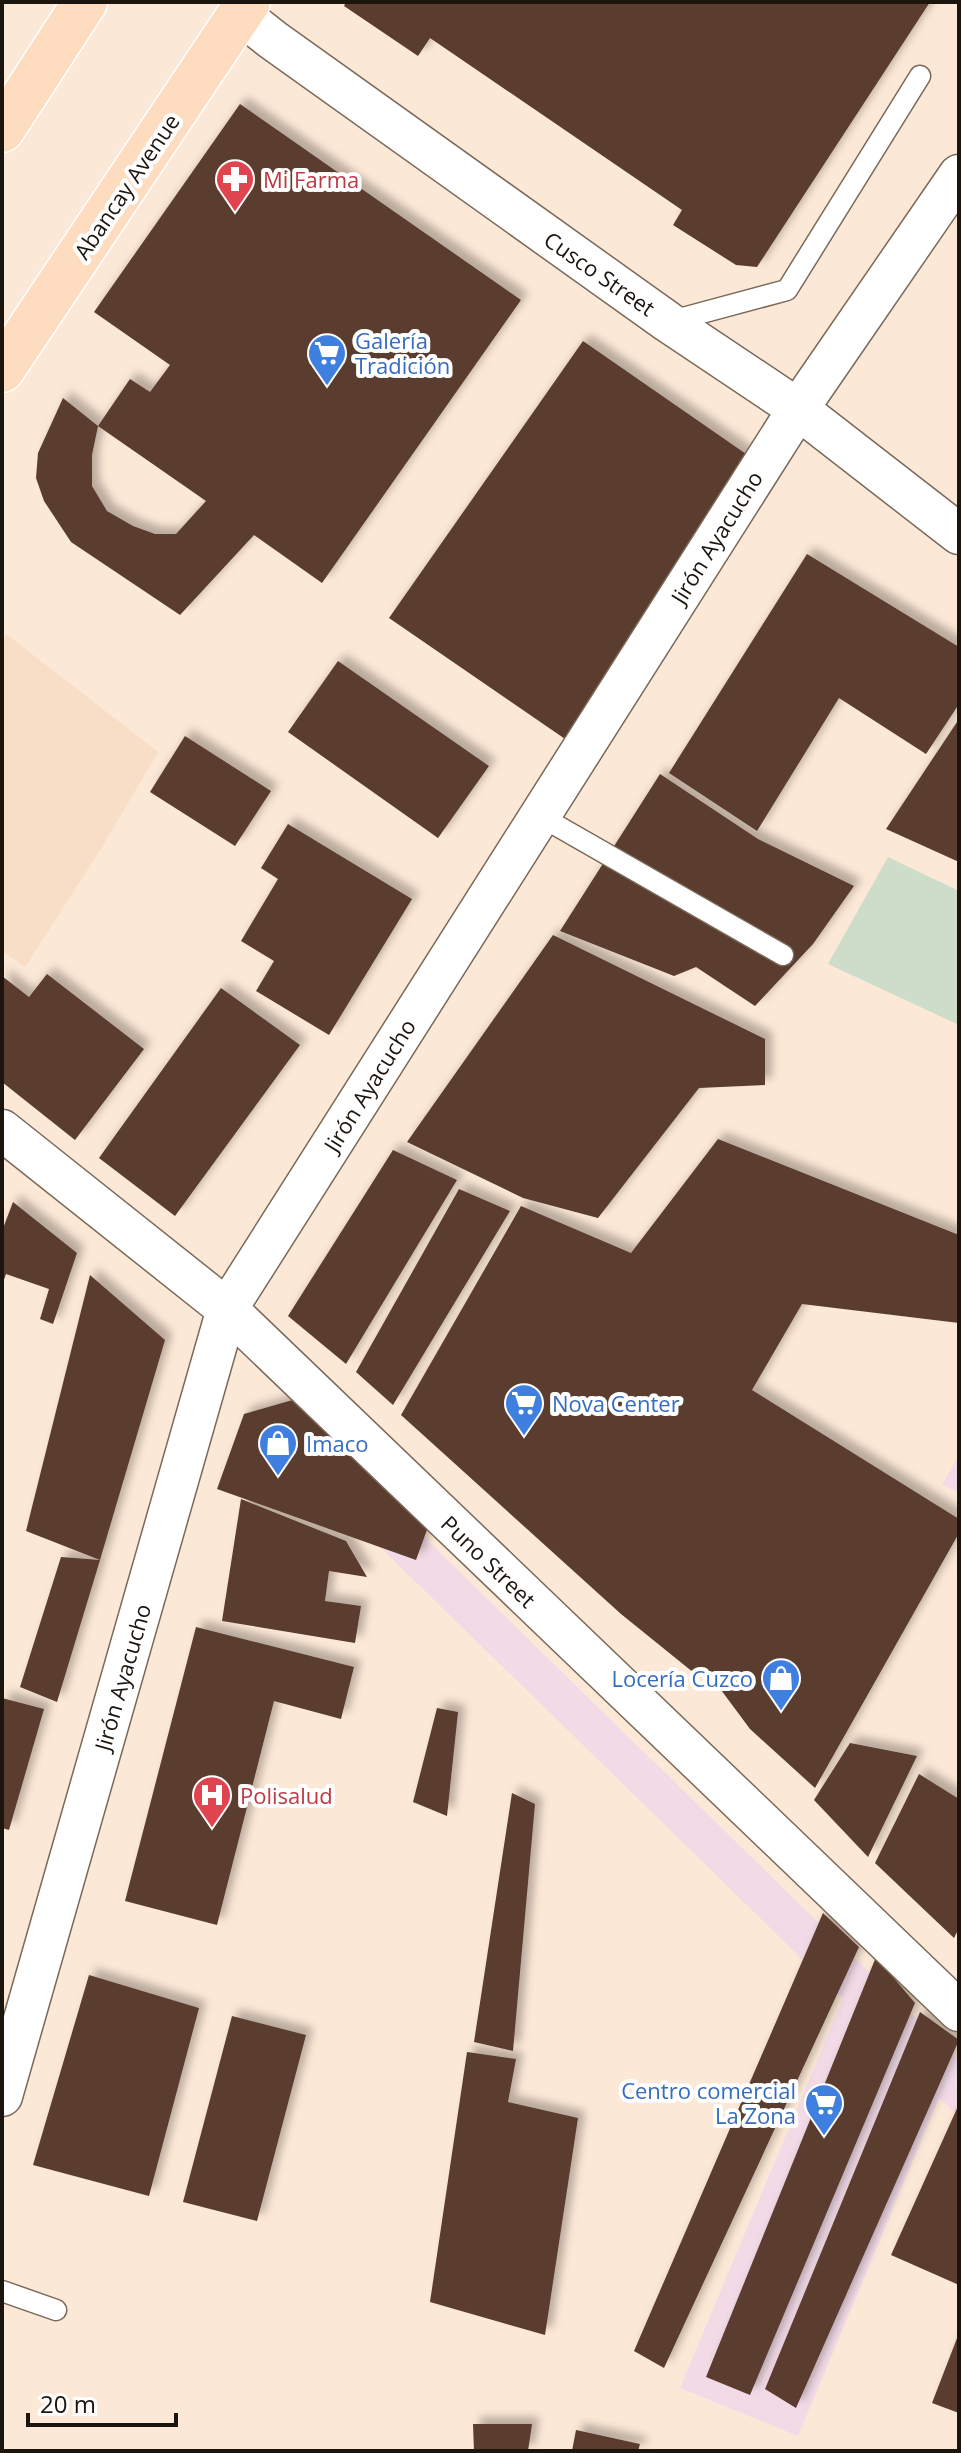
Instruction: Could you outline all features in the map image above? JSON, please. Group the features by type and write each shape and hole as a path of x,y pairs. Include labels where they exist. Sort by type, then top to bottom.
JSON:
{"main road":[{"path":"2,130 85,2"},
{"name":"Abancay Avenue","path":"2,370 244,8"}],"street":[{"name":"Cusco Street","path":"244,8 273,40 668,322 798,409 959,534"},
{"name":"Jirón Ayacucho","path":"2,2096 227,1309 798,409 959,175"},
{"name":"Puno Street","path":"2,1130 227,1309 959,2011"}],"lane":[{"path":"668,322 787,290 920,76"},
{"path":"540,816 783,955"},
{"path":"2,2291 56,2310"}],"shaded area":[{"path":"6,634 158,752 25,967 2,951 2,642"},
{"path":"291,1407 959,2060 959,2116 939,2098 798,2436 680,2388 843,1999 251,1421"},
{"path":"959,1455 959,1492 942,1485"}],"green space":[{"path":"888,857 959,891 959,1025 828,964"}],"building":[{"path":"346,2 930,2 757,267 736,265 673,225 682,210 430,38 418,56 344,6"},
{"path":"240,104 521,300 322,583 254,535 180,615 71,542 44,501 36,478 38,453 63,398 98,426 130,379 150,392 170,365 94,312","holes":["98,426 206,501 176,534 155,534 107,511 92,486 92,455"]},
{"path":"583,341 762,465 568,741 389,618"},
{"path":"807,554 959,647 959,704 926,754 839,698 757,831 669,773"},
{"path":"338,661 489,766 438,838 288,732"},
{"path":"959,719 959,862 886,829"},
{"path":"185,736 271,791 235,846 150,792"},
{"path":"660,774 758,839 854,886 813,944 755,1006 696,967 674,976 560,931"},
{"path":"288,824 412,899 329,1035 256,991 274,961 241,941 278,879 261,868"},
{"path":"553,935 765,1039 765,1085 699,1088 598,1218 523,1198 407,1142"},
{"path":"47,974 144,1049 75,1140 2,1082 2,976 29,997"},
{"path":"221,988 300,1045 175,1216 99,1158"},
{"path":"718,1139 959,1235 959,1323 802,1304 752,1390 959,1519 959,1533 815,1788 750,1729 704,1667 699,1677 621,1614 401,1415 521,1206 631,1253"},
{"path":"393,1150 457,1180 346,1364 288,1316"},
{"path":"459,1189 510,1211 393,1405 356,1372"},
{"path":"13,1202 77,1253 53,1324 40,1319 49,1289 6,1274 2,1285 2,1231"},
{"path":"90,1275 165,1340 100,1560 26,1531"},
{"path":"296,1399 428,1527 416,1560 217,1489 244,1414"},
{"path":"241,1499 346,1541 367,1577 329,1571 325,1601 361,1606 355,1643 222,1621"},
{"path":"61,1557 100,1560 57,1702 20,1687"},
{"path":"196,1627 354,1667 341,1719 274,1701 217,1925 125,1901"},
{"path":"2,1698 44,1709 9,1830 2,1828"},
{"path":"437,1708 458,1712 447,1816 413,1802"},
{"path":"850,1743 917,1756 868,1857 814,1800"},
{"path":"919,1774 959,1799 959,1928 954,1938 875,1863"},
{"path":"512,1793 535,1804 513,2051 474,2042"},
{"path":"823,1913 859,1947 664,2368 634,2351"},
{"path":"876,1957 915,2003 750,2395 706,2377"},
{"path":"89,1975 199,2008 149,2196 33,2165"},
{"path":"920,2012 959,2040 796,2408 765,2389"},
{"path":"232,2016 306,2035 257,2221 183,2202"},
{"path":"467,2052 516,2059 508,2102 578,2118 545,2335 430,2302"},
{"path":"959,2104 959,2285 891,2255"},
{"path":"959,2333 959,2413 932,2403"},
{"path":"473,2424 532,2424 528,2451 474,2451"},
{"path":"576,2430 640,2444 638,2451 572,2451"}],"place":[{"name":"Mi Farma","path":"235,213"},
{"name":"Galería Tradición","path":"327,387"},
{"name":"Nova Center","path":"524,1437"},
{"name":"Imaco","path":"278,1477"},
{"name":"Locería Cuzco","path":"781,1712"},
{"name":"Polisalud","path":"212,1829"},
{"name":"Centro comercial La Zona","path":"824,2137"}]}
